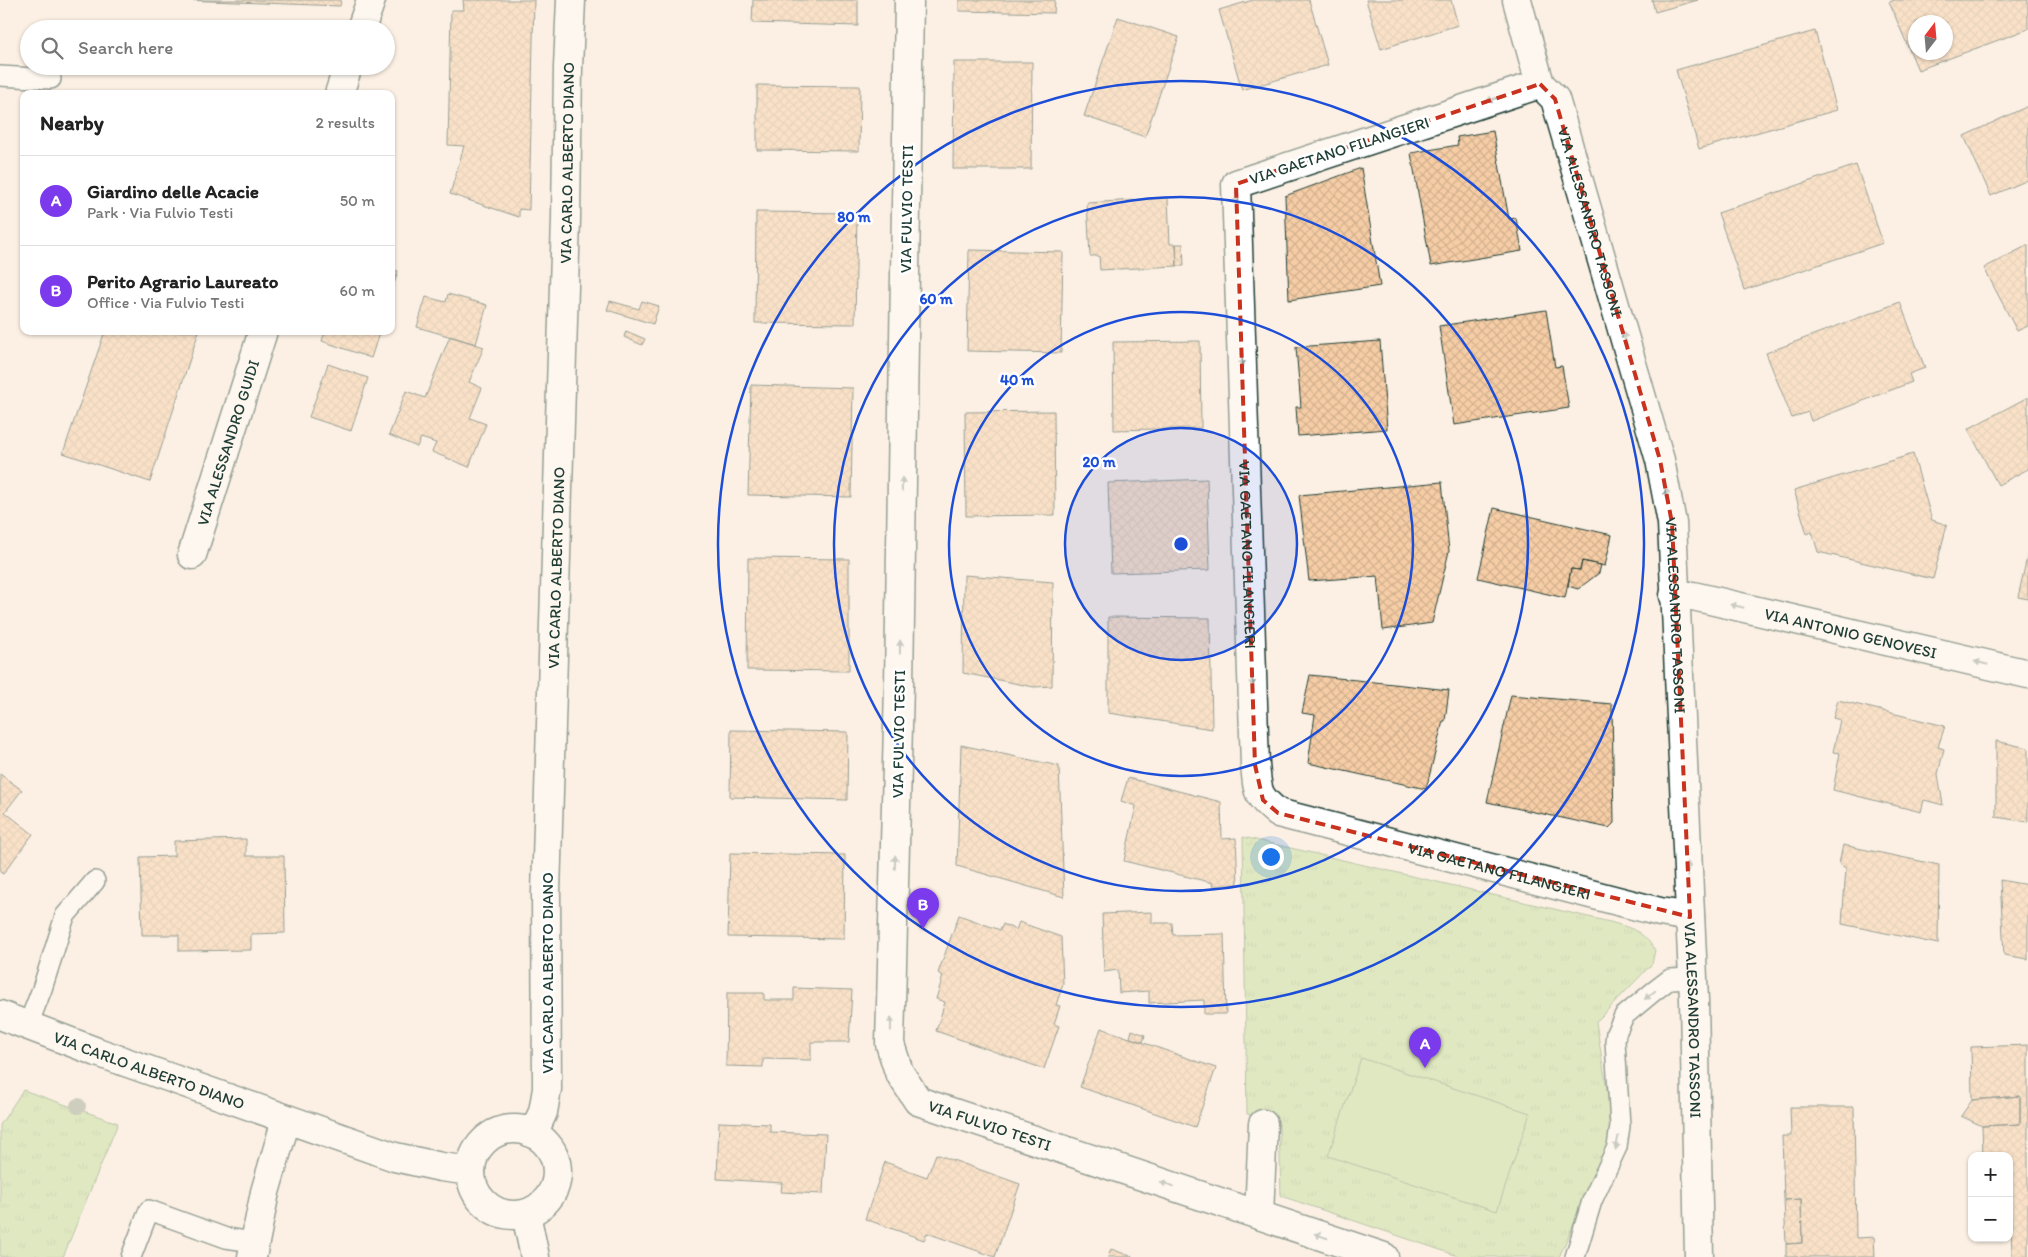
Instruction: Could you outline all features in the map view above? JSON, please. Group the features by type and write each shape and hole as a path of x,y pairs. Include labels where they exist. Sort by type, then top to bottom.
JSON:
{"street":[{"path":"364,20 371,0"},
{"name":"VIA CARLO ALBERTO DIANO","path":"534,1134 543,1112 547,1089 546,893 571,0"},
{"name":"VIA FULVIO TESTI","path":"909,0 899,675 890,1044 899,1072 918,1101 1384,1257"},
{"name":"VIA ALESSANDRO TASSONI","path":"1517,0 1540,84 1554,99 1660,460 1672,523 1693,978 1698,1257"},
{"path":"340,90 345,75"},
{"name":"VIA GAETANO FILANGIERI","path":"1540,84 1236,184 1255,765 1258,788 1263,800 1278,813 1660,912 1690,917"},
{"name":"VIA ALESSANDRO GUIDI","path":"192,555 262,335"},
{"name":"VIA ANTONIO GENOVESI","path":"1674,596 1693,596 2028,674"},
{"name":"VIA CARLO ALBERTO DIANO","path":"0,1015 286,1120 395,1157 441,1167 471,1171"},
{"path":"253,1249 272,1166 286,1120"},
{"path":"1259,1215 1262,1124"},
{"path":"505,1130 520,1130 534,1134 554,1154 557,1169 556,1183 550,1196 540,1207 526,1214 500,1213 488,1206 479,1196 473,1184 471,1171 474,1157 481,1145 492,1136 505,1130"},
{"path":"526,1214 534,1257"}],"lane":[{"path":"0,76 51,79"},
{"path":"28,1025 42,989 65,916 95,881"},
{"path":"1576,1257 1592,1201 1617,1147 1620,1126 1616,1033 1624,1016 1670,979 1693,978"},
{"path":"132,1257 149,1210 253,1249"}],"highlighted area":[{"path":"1540,84 1555,99 1660,460 1672,523 1690,917 1278,813 1263,800 1255,765 1236,184"}],"green space":[{"path":"1243,837 1610,922 1641,934 1650,943 1655,950 1652,964 1596,1022 1614,1133 1600,1160 1586,1197 1559,1257 1461,1257 1281,1196 1279,1123 1247,1114"},
{"path":"1361,1058 1530,1113 1497,1211 1328,1156"},
{"path":"23,1090 118,1123 63,1257 0,1257 0,1125"}],"building":[{"path":"183,0 341,0 340,6"},
{"path":"463,0 534,0 529,210 519,209 519,217 450,194 464,146 448,145 451,10 464,10"},
{"path":"753,0 858,0 858,26 752,23"},
{"path":"959,0 1055,0 1054,13 959,11"},
{"path":"1253,0 1309,0 1328,65 1242,90 1219,10"},
{"path":"1366,0 1451,0 1458,25 1381,49"},
{"path":"1652,0 1698,0 1655,12"},
{"path":"1895,0 2028,0 2028,29 1953,57 1953,15 1908,15 1908,47 1889,2"},
{"path":"1118,17 1179,37 1145,137 1084,116"},
{"path":"1815,31 1837,110 1699,149 1676,70"},
{"path":"1914,60 1945,60 1918,70"},
{"path":"954,62 1032,62 1031,169 953,169"},
{"path":"757,85 860,86 859,151 757,150"},
{"path":"2028,106 2028,180 1991,196 1964,136"},
{"path":"1493,131 1509,219 1516,218 1522,251 1431,266 1411,153 1458,145 1457,137"},
{"path":"1856,165 1883,243 1744,290 1718,213"},
{"path":"1361,168 1380,286 1289,300 1285,196"},
{"path":"1168,198 1170,244 1176,244 1177,266 1100,270 1099,256 1090,256 1087,203"},
{"path":"756,212 857,213 855,324 755,323"},
{"path":"1176,244 1183,244 1184,266 1177,266"},
{"path":"2028,245 2028,326 2017,331 1984,268"},
{"path":"969,250 1063,252 1061,353 967,351"},
{"path":"395,270 398,271 395,281"},
{"path":"448,294 487,305 476,344 417,327 426,297 446,302"},
{"path":"610,301 639,309 642,301 659,306 653,324 607,310"},
{"path":"1900,302 1925,368 1909,374 1912,382 1811,421 1808,412 1792,418 1766,353"},
{"path":"1546,310 1555,367 1562,366 1569,408 1454,425 1439,326"},
{"path":"626,331 645,339 642,345 624,337"},
{"path":"104,335 198,335 150,482 63,453"},
{"path":"324,335 379,335 371,358 322,341"},
{"path":"450,336 484,347 469,382 482,388 470,418 486,424 469,467 432,452 436,443 421,438 417,447 389,435 406,391 425,398"},
{"path":"1200,341 1201,428 1114,430 1113,342"},
{"path":"1380,341 1387,429 1298,436 1296,407 1301,407 1296,347"},
{"path":"328,364 368,378 351,431 309,417"},
{"path":"751,385 853,388 851,497 748,495"},
{"path":"2028,397 2028,469 1998,485 1968,429"},
{"path":"1054,411 1055,515 966,516 965,412"},
{"path":"1913,454 1932,520 1947,525 1933,579 1818,552 1812,532 1807,534 1794,490"},
{"path":"1207,479 1210,570 1111,573 1108,483"},
{"path":"1442,482 1449,551 1432,623 1383,630 1378,576 1309,581 1299,495"},
{"path":"1494,508 1612,535 1605,566 1582,561 1580,570 1571,569 1565,598 1478,578"},
{"path":"2028,553 2028,599 2018,597"},
{"path":"748,558 849,559 849,671 747,670"},
{"path":"1582,561 1601,565 1599,573 1578,589 1568,586 1571,569 1580,570"},
{"path":"964,575 1053,582 1052,686 1034,687 963,673"},
{"path":"1108,617 1210,618 1212,729 1108,713"},
{"path":"1310,675 1449,690 1445,721 1443,721 1426,789 1308,763 1315,715 1302,713"},
{"path":"1511,695 1612,704 1614,823 1609,828 1487,802"},
{"path":"1838,700 1945,726 1938,747 1944,749 1938,774 1943,805 1924,800 1921,812 1833,790 1840,753 1833,752 1840,720 1833,718"},
{"path":"731,730 848,732 847,800 730,797"},
{"path":"1996,741 2028,748 2028,822 1996,817"},
{"path":"961,745 1059,766 1064,897 957,866"},
{"path":"0,774 22,790 5,812 33,834 3,874 0,872"},
{"path":"1128,778 1221,802 1222,839 1236,838 1238,884 1212,886 1213,883 1124,861 1136,806 1121,801"},
{"path":"246,839 246,856 284,856 285,933 251,934 251,950 179,951 179,935 142,935 140,857 174,856 174,841"},
{"path":"1843,845 1939,865 1938,944 1842,924 1846,868 1839,864"},
{"path":"730,853 845,855 844,939 728,937"},
{"path":"2000,880 2028,885 2028,959 2004,955"},
{"path":"1152,912 1152,923 1172,923 1173,935 1224,934 1226,1014 1204,1014 1204,1000 1149,1003 1149,991 1119,993 1118,970 1104,972 1102,914"},
{"path":"959,915 1000,930 1003,924 1016,930 1019,922 1061,937 1063,984 1056,1005 1060,1006 1054,1024 1059,1026 1044,1069 936,1031 945,1002 936,999 943,976 938,973"},
{"path":"794,988 852,990 849,1042 811,1042 811,1060 763,1059 763,1067 726,1066 727,993 764,993 764,1000 794,1000"},
{"path":"1101,1028 1216,1068 1195,1127 1080,1087"},
{"path":"1132,1030 1145,1035 1143,1042 1130,1038"},
{"path":"2028,1045 2028,1257 2012,1257 2013,1152 1983,1152 1982,1126 2020,1124 2020,1096 1972,1100 1971,1047"},
{"path":"2020,1096 2020,1124 1982,1126 1961,1116 1972,1100"},
{"path":"1790,1107 1854,1107 1856,1238 1874,1237 1875,1257 1786,1257 1786,1244 1802,1243 1801,1199 1784,1200 1782,1136 1791,1136"},
{"path":"719,1122 770,1124 770,1132 826,1134 823,1194 781,1192 782,1183 717,1179"},
{"path":"936,1154 1020,1184 995,1257 927,1233 924,1240 865,1219 885,1162 927,1177"},
{"path":"1801,1199 1802,1243 1786,1244 1784,1200"},
{"path":"1111,1249 1133,1257 1108,1257"}],"place":[{"name":"Perito Agrario Laureato","path":"923,929"},
{"name":"Giardino delle Acacie","path":"1425,1068"}]}
